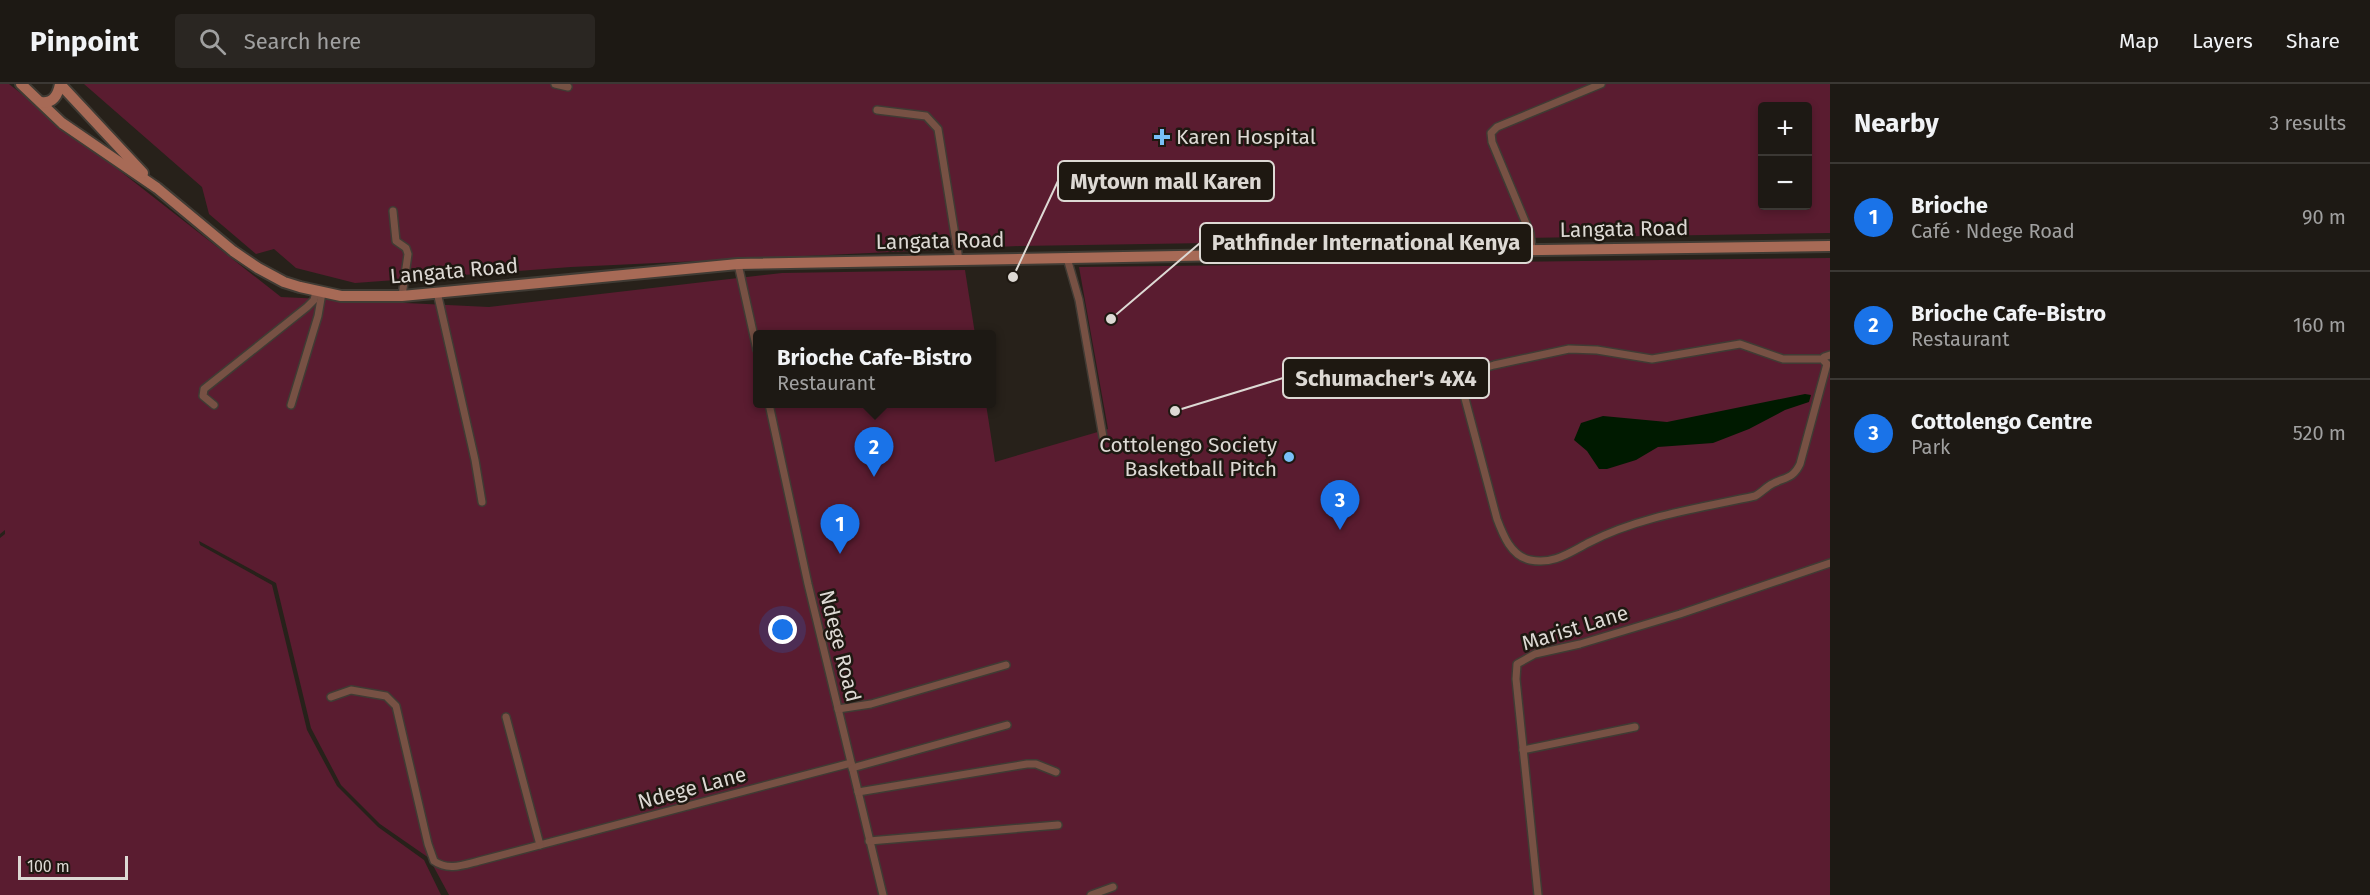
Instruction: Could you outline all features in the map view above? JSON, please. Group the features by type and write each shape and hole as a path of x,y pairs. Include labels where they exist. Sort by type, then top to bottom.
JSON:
{"main road":[{"name":"Langata Road","path":"21,84 62,123 157,188 233,251 258,268 284,282 341,296 402,296 738,264 1830,246"},
{"name":"Langata Road","path":"60,84 157,188"},
{"path":"41,102 48,102 56,97 60,84"}],"street":[{"path":"555,84 568,87"},
{"path":"1532,250 1530,233 1492,142 1491,133 1497,127 1601,84"},
{"path":"878,110 926,116 938,129 959,260"},
{"path":"393,211 396,241 406,248 408,254 402,296"},
{"path":"1066,258 1079,300 1103,437"},
{"path":"738,264 753,332"},
{"path":"214,405 203,396 204,389 307,308 319,292"},
{"path":"291,405 318,316 319,292"},
{"path":"437,292 475,460 482,502"},
{"path":"1740,344 1783,359 1828,358 1800,464 1796,473 1789,478 1772,483 1755,496 1628,526 1591,541 1555,560 1540,562 1527,560 1519,556 1505,538 1463,391 1466,380 1474,371 1505,362 1569,350 1597,350 1652,359 1740,344"},
{"name":"Ndege Road","path":"770,408 883,895"},
{"name":"Marist Lane","path":"1538,895 1516,679 1517,664 1535,654 1680,614 1830,563"},
{"path":"838,709 871,704 1006,665"},
{"name":"Ndege Lane","path":"331,697 351,690 362,694 386,696 396,706 432,857 438,864 456,867 1007,725"},
{"path":"506,717 540,845"},
{"path":"1523,750 1635,727"},
{"path":"858,792 1027,764 1036,764 1056,772"},
{"path":"869,841 1058,825"},
{"path":"1091,895 1113,887"}],"shaded area":[{"path":"0,84 9,84 281,297 489,307 782,273 965,270 974,330 753,330 753,408 987,408 995,462 1108,429 1079,267 1830,258 1830,895 449,895 429,858 380,824 341,785 311,728 276,583 199,541 200,545 272,585 307,730 337,786 378,827 424,860 441,895 0,895 0,538 5,534 5,530 0,534"},
{"path":"84,84 1830,84 1830,233 1020,246 571,267 355,283 296,268 274,249 256,254 209,214 202,187"},
{"path":"1805,394 1811,395 1809,402 1785,410 1749,429 1713,443 1658,447 1636,460 1607,469 1599,469 1587,451 1574,440 1581,423 1603,416 1667,422"}],"place":[{"name":"Karen Hospital","path":"1162,137"},
{"name":"Mytown mall Karen","path":"1013,277"},
{"name":"Pathfinder International Kenya","path":"1111,319"},
{"name":"Schumacher's 4X4","path":"1175,411"},
{"name":"Cottolengo Society Basketball Pitch","path":"1289,457"},
{"name":"Brioche Cafe-Bistro","path":"874,477"},
{"name":"Cottolengo Centre","path":"1340,530"},
{"name":"Brioche","path":"840,554"}]}
